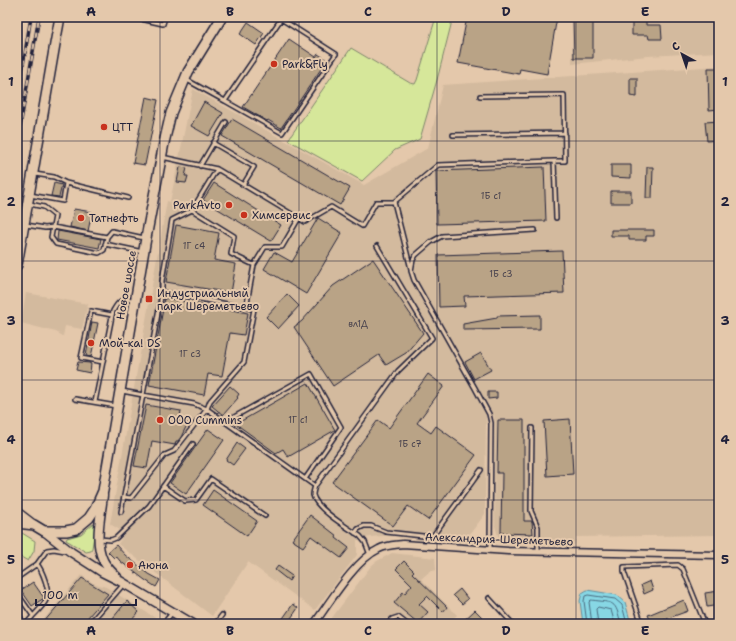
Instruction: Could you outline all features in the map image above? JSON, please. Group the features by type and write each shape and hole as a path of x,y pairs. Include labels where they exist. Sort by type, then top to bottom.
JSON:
{"main road":[{"path":"17,265 54,44 60,17"},
{"name":"Новое шоссе","path":"44,531 66,531 76,529 84,524 95,509 103,491 146,238 171,113 185,79 202,48 221,19"},
{"path":"103,491 98,538 100,553 103,561 109,569 122,582"},
{"path":"17,512 71,552 102,572 122,582 193,624"},
{"path":"17,523 34,525"}],"street":[{"name":"Александрия-Шереметьево","path":"314,624 358,566 370,555 380,548 403,544 490,550 719,554"}],"lane":[{"path":"132,17 164,24 165,17"},
{"path":"185,79 226,102 282,133 336,54 280,18 226,102"},
{"path":"161,157 217,169 305,222 331,207 362,226 376,202 394,202 438,165 565,161 564,95 480,96"},
{"path":"200,166 226,122"},
{"path":"453,135 565,133"},
{"path":"213,143 254,167 243,185"},
{"path":"554,161 556,218"},
{"path":"121,512 162,292 162,281 172,220 192,210 217,169"},
{"path":"32,173 54,177 66,183 128,198"},
{"path":"28,199 63,201 66,183"},
{"path":"28,199 44,207 55,216 51,237 56,244 99,253 104,250 107,237 112,231 146,238"},
{"path":"394,202 414,280 489,414 491,423 490,550"},
{"path":"192,210 234,236 231,254 254,265"},
{"path":"246,308 254,265 265,247 282,247 299,218"},
{"path":"24,224 45,228 53,227 107,237"},
{"path":"411,271 413,260 416,255 431,242 442,236 535,230"},
{"path":"105,244 144,252"},
{"path":"370,555 365,542 322,509 315,500 313,494 315,486 398,371 432,338 377,246"},
{"path":"124,497 131,498 165,455 174,451 207,409 210,401 244,362 254,309 162,292"},
{"path":"95,402 112,315 116,305 120,301 125,298 135,300"},
{"path":"103,362 81,358 91,310 112,315"},
{"path":"225,422 312,374 341,427 304,478"},
{"path":"120,390 194,404 207,409 315,486"},
{"path":"75,399 118,406"},
{"path":"532,428 531,511 538,528 538,551"},
{"path":"98,538 111,540 116,538 149,506 193,444"},
{"path":"355,533 358,529 364,526 371,526 386,532 432,537 481,470"},
{"path":"163,486 185,502 196,500 211,479 264,516"},
{"path":"17,578 37,564 47,550 54,549 71,552"},
{"path":"26,624 47,599 48,593 42,570 37,564"},
{"path":"642,624 624,572 624,567 678,565 683,569 705,624"},
{"path":"90,622 122,582"},
{"path":"17,593 33,616"},
{"path":"489,598 513,624"},
{"path":"163,624 173,612"},
{"path":"215,624 222,615"},
{"path":"388,624 392,619 398,617 407,624"}],"shaded area":[{"path":"572,17 719,17 719,52 648,56 572,64"},
{"name":"Индустриальный парк Шереметьево","path":"719,66 719,535 576,537 575,545 500,542 495,526 494,415 486,416 485,514 463,543 396,535 370,537 357,540 357,555 315,610 248,562 212,616 118,544 125,533 110,524 167,201 170,202 193,89 364,185 428,148 443,85"},
{"path":"26,293 88,304 82,329 65,326 63,336 56,332 21,323"},
{"path":"392,553 435,558 436,570 429,572 421,579 457,615 448,624 328,623 371,566"},
{"path":"81,575 93,583 106,587 165,624 40,624"}],"green space":[{"path":"436,17 453,17 420,139 395,150 362,181 288,140 351,48 410,83 415,84"},
{"path":"94,523 96,525 91,551 86,552 66,540 67,538 81,534"},
{"path":"17,533 22,533 35,541 34,551 28,561 21,557 17,560"}],"water":[{"path":"587,590 617,595 625,602 631,624 583,624 580,601 582,593"}],"building":[{"path":"467,17 557,17 547,74 520,69 519,74 458,63"},
{"path":"573,17 593,17 593,58 574,58"},
{"path":"632,20 646,20 646,25 661,25 662,39 649,39 648,35 632,35"},
{"path":"248,22 264,33 256,45 240,34"},
{"path":"289,39 316,57 318,54 327,60 281,128 243,107"},
{"path":"708,68 719,68 719,109 709,110"},
{"path":"630,78 637,78 637,97 630,96"},
{"path":"146,97 158,100 145,165 133,163"},
{"path":"204,102 223,113 209,136 191,126"},
{"path":"232,119 350,188 340,205 222,136"},
{"path":"719,121 719,140 707,141 705,122"},
{"path":"611,165 631,165 631,178 611,177"},
{"path":"180,167 187,168 185,176 188,176 186,183 177,182"},
{"path":"544,167 546,221 437,224 436,171"},
{"path":"647,167 653,167 652,198 646,198"},
{"path":"54,183 62,185 59,197 51,196"},
{"path":"214,183 281,225 271,241 203,200"},
{"path":"611,191 631,191 631,203 611,203"},
{"name":"Татнефть","path":"74,209 92,212 88,231 70,227"},
{"path":"318,218 342,233 306,294 264,269 274,252 292,262"},
{"path":"176,225 219,233 214,260 236,264 231,293 166,282"},
{"path":"611,230 654,230 654,236 646,236 646,240 629,240 629,236 611,236"},
{"path":"58,231 101,239 99,248 57,240"},
{"path":"562,251 564,293 464,296 465,306 439,307 438,255"},
{"path":"373,259 423,333 406,353 386,365 379,355 333,386 294,327 302,321 333,286"},
{"path":"287,294 299,306 278,329 266,317"},
{"path":"165,298 248,313 244,335 230,333 222,376 208,374 204,395 149,385"},
{"path":"540,315 540,329 463,330 463,324 497,318 497,316"},
{"name":"Мой-ка! DS","path":"92,322 98,323 91,357 86,356"},
{"path":"481,353 491,370 474,379 465,362"},
{"path":"78,362 90,363 90,373 76,370"},
{"path":"428,374 444,386 417,423 431,433 436,426 476,455 428,520 408,506 393,526 332,482 378,420 389,428"},
{"path":"308,383 335,430 288,457 283,449 276,453 236,424"},
{"path":"230,386 239,394 237,397 238,398 223,415 212,406"},
{"path":"488,392 497,392 497,398 488,399"},
{"path":"146,405 181,411 179,422 188,423 175,445 152,441 147,468 134,466"},
{"path":"570,419 573,474 547,476 544,421"},
{"path":"498,420 524,420 524,521 532,521 533,534 501,533 502,473 497,473"},
{"path":"208,429 224,440 186,494 170,483"},
{"path":"237,443 245,449 233,465 226,460"},
{"path":"213,490 257,521 247,536 203,505"},
{"path":"310,515 337,536 336,538 349,548 341,558 311,536 303,547 292,540"},
{"path":"116,545 125,555 149,574 160,580 156,587 120,561 116,556 114,558 108,552"},
{"path":"404,561 414,571 412,573 447,607 443,612 427,596 419,604 428,612 418,623 394,603 403,592 405,593 412,585 396,569"},
{"path":"278,566 292,576 289,581 275,570"},
{"path":"82,578 108,594 82,624 42,624"},
{"path":"650,581 653,590 644,594 641,585"},
{"path":"33,582 44,598 32,606 21,590"},
{"path":"460,589 468,599 462,604 453,595"},
{"path":"719,591 719,605 707,607 705,593"},
{"path":"684,600 688,611 652,624 648,615"},
{"path":"127,601 139,612 128,624 108,624"},
{"path":"293,604 298,608 287,624 279,624"},
{"path":"17,608 24,618 17,624"},
{"path":"475,610 482,617 475,624 460,624"}],"railway":[{"path":"17,101 31,17"},
{"path":"17,144 39,17"}],"place":[{"name":"Park&Fly","path":"274,64"},
{"name":"ЦТТ","path":"104,127"},
{"name":"ParkAvto","path":"229,205"},
{"name":"Химсервис","path":"244,215"},
{"name":"Татнефть","path":"81,218"},
{"name":"Индустриальный парк Шереметьево","path":"149,299"},
{"name":"Мой-ка! DS","path":"91,343"},
{"name":"OOO Cummins","path":"160,420"},
{"name":"Аюна","path":"130,565"}]}
